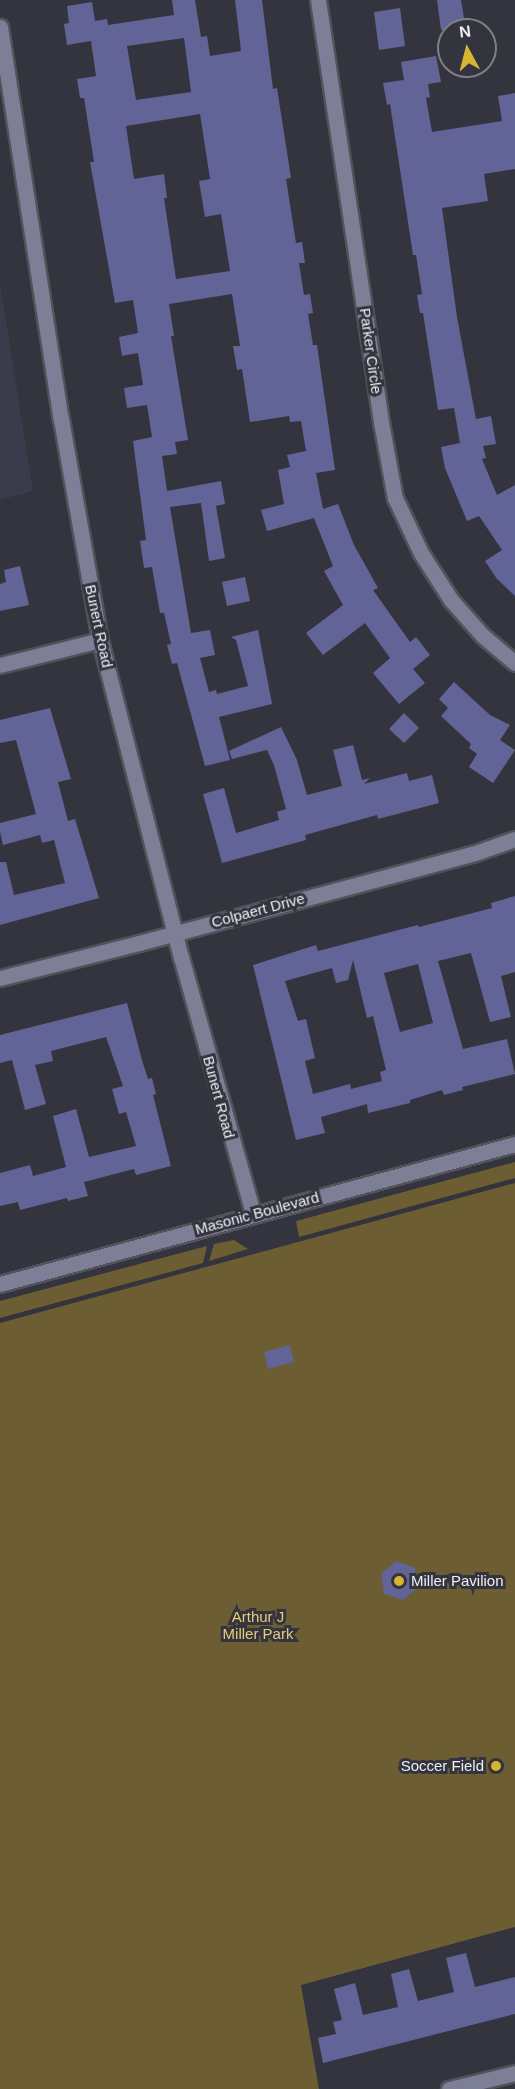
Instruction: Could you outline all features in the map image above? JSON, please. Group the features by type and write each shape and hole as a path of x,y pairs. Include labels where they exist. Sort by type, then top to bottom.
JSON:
{"street":[{"name":"Parker Circle","path":"318,0 381,422 395,498 421,552 451,600 483,636 515,663"},
{"name":"Bunert Road","path":"0,27 61,419 100,640 174,933 253,1214"},
{"path":"0,665 100,640"},
{"name":"Colpaert Drive","path":"0,978 475,853 515,839"},
{"name":"Masonic Boulevard","path":"0,1284 515,1144"},
{"path":"449,2089 475,2086 515,2073"}],"shaded area":[{"path":"0,283 33,491 0,500"}],"green space":[{"path":"515,1162 515,1178 299,1237 296,1221"},
{"name":"Arthur J Miller Park","path":"515,1183 515,1927 301,1985 319,2089 0,2089 0,1323"},
{"path":"234,1240 248,1249 209,1261 214,1244"},
{"path":"207,1246 203,1263 0,1318 0,1301"}],"building":[{"path":"172,0 195,0 201,37 207,36 210,56 241,51 235,0 262,0 273,89 277,88 291,178 286,179 296,243 302,242 305,263 299,263 304,295 310,294 313,313 308,314 313,345 317,345 335,470 316,473 323,509 338,504 354,545 378,588 373,590 410,642 416,637 430,655 413,669 425,683 399,704 373,673 390,658 365,623 323,655 306,633 343,605 324,571 333,566 314,518 267,531 261,510 284,504 278,470 290,467 287,455 306,451 301,421 290,422 289,416 250,422 242,369 237,370 233,346 240,346 232,294 169,304 174,336 171,336 188,440 175,442 177,454 162,456 167,491 221,481 225,504 216,506 225,558 209,561 201,503 170,507 191,633 210,630 215,655 200,658 209,692 216,690 217,694 248,686 236,640 231,637 258,630 272,704 219,717 230,760 205,766 177,663 172,664 167,645 171,644 164,613 160,613 152,567 144,568 140,541 146,540 133,441 152,437 147,405 127,408 124,388 143,385 138,353 122,356 119,337 138,333 133,300 115,303 90,162 94,162 84,98 80,98 77,79 96,76 91,41 67,45 64,24 69,23 67,6 92,2 95,21 107,19 108,25 174,15","holes":["184,38 191,92 136,100 127,46","200,114 210,179 199,181 205,217 221,214 230,271 176,279 164,198 167,198 164,174 134,179 126,126"]},
{"path":"437,0 461,0 464,18 439,18"},
{"path":"400,8 405,46 379,50 374,12"},
{"path":"436,56 437,78 440,78 441,82 428,84 430,97 426,98 432,132 502,121 498,96 515,93 515,169 484,174 488,201 442,208 457,317 476,419 491,416 496,444 483,446 486,458 482,459 497,495 515,485 515,596 497,579 485,561 502,550 479,516 467,521 445,468 441,447 460,443 454,408 438,410 423,313 420,313 417,295 422,294 416,255 413,255 390,104 387,105 383,83 404,80 401,62"},
{"path":"20,566 29,605 0,611 0,584 6,582 4,570"},
{"path":"245,577 250,601 227,606 222,582"},
{"path":"454,682 490,715 510,725 500,740 515,750 493,783 469,767 477,754 469,748 471,744 441,716 448,708 439,699"},
{"path":"50,708 71,779 58,782 68,821 75,819 99,898 0,925 0,862 6,862 14,895 65,883 54,840 42,843 40,835 3,845 0,832 0,823 36,814 16,740 0,743 0,720"},
{"path":"404,713 419,728 404,743 389,729"},
{"path":"281,727 297,760 307,795 342,786 333,750 353,745 362,780 370,778 364,784 407,773 409,781 432,775 439,803 378,819 377,815 305,835 306,840 222,863 203,794 224,788 236,833 279,820 277,812 286,809 274,765 267,750 232,759 229,751"},
{"path":"515,896 515,972 501,976 511,1017 490,1022 471,953 438,961 463,1049 507,1039 515,1074 462,1087 463,1090 444,1095 442,1090 410,1100 410,1103 368,1113 367,1104 321,1117 325,1133 296,1140 253,965 316,945 318,951 492,908 491,903","holes":["353,960 367,1018 373,1016 386,1070 380,1072 382,1081 351,1089 350,1084 313,1094 305,1061 315,1058 306,1019 298,1021 285,981 332,968 336,983 348,980","418,964 433,1023 400,1032 384,973"]},
{"path":"127,1003 148,1079 152,1078 156,1094 153,1095 171,1166 136,1175 134,1169 84,1182 88,1196 68,1201 67,1198 20,1210 18,1202 0,1206 0,1173 30,1165 33,1176 66,1167 53,1116 76,1109 89,1157 136,1146 126,1112 119,1114 112,1089 123,1086 106,1037 51,1051 53,1061 35,1065 46,1104 25,1110 12,1060 0,1063 0,1035"},
{"path":"290,1345 294,1362 268,1369 264,1352"},
{"name":"Miller Pavilion","path":"396,1561 415,1568 417,1588 403,1600 384,1594 381,1574"},
{"path":"466,1953 475,1987 515,1977 515,2014 323,2063 318,2038 336,2034 333,2022 342,2020 334,1989 355,1983 363,2015 398,2007 391,1974 409,1969 418,2001 454,1992 446,1958"}],"place":[{"name":"Miller Pavilion","path":"399,1581"},
{"name":"Soccer Field","path":"496,1766"}]}
